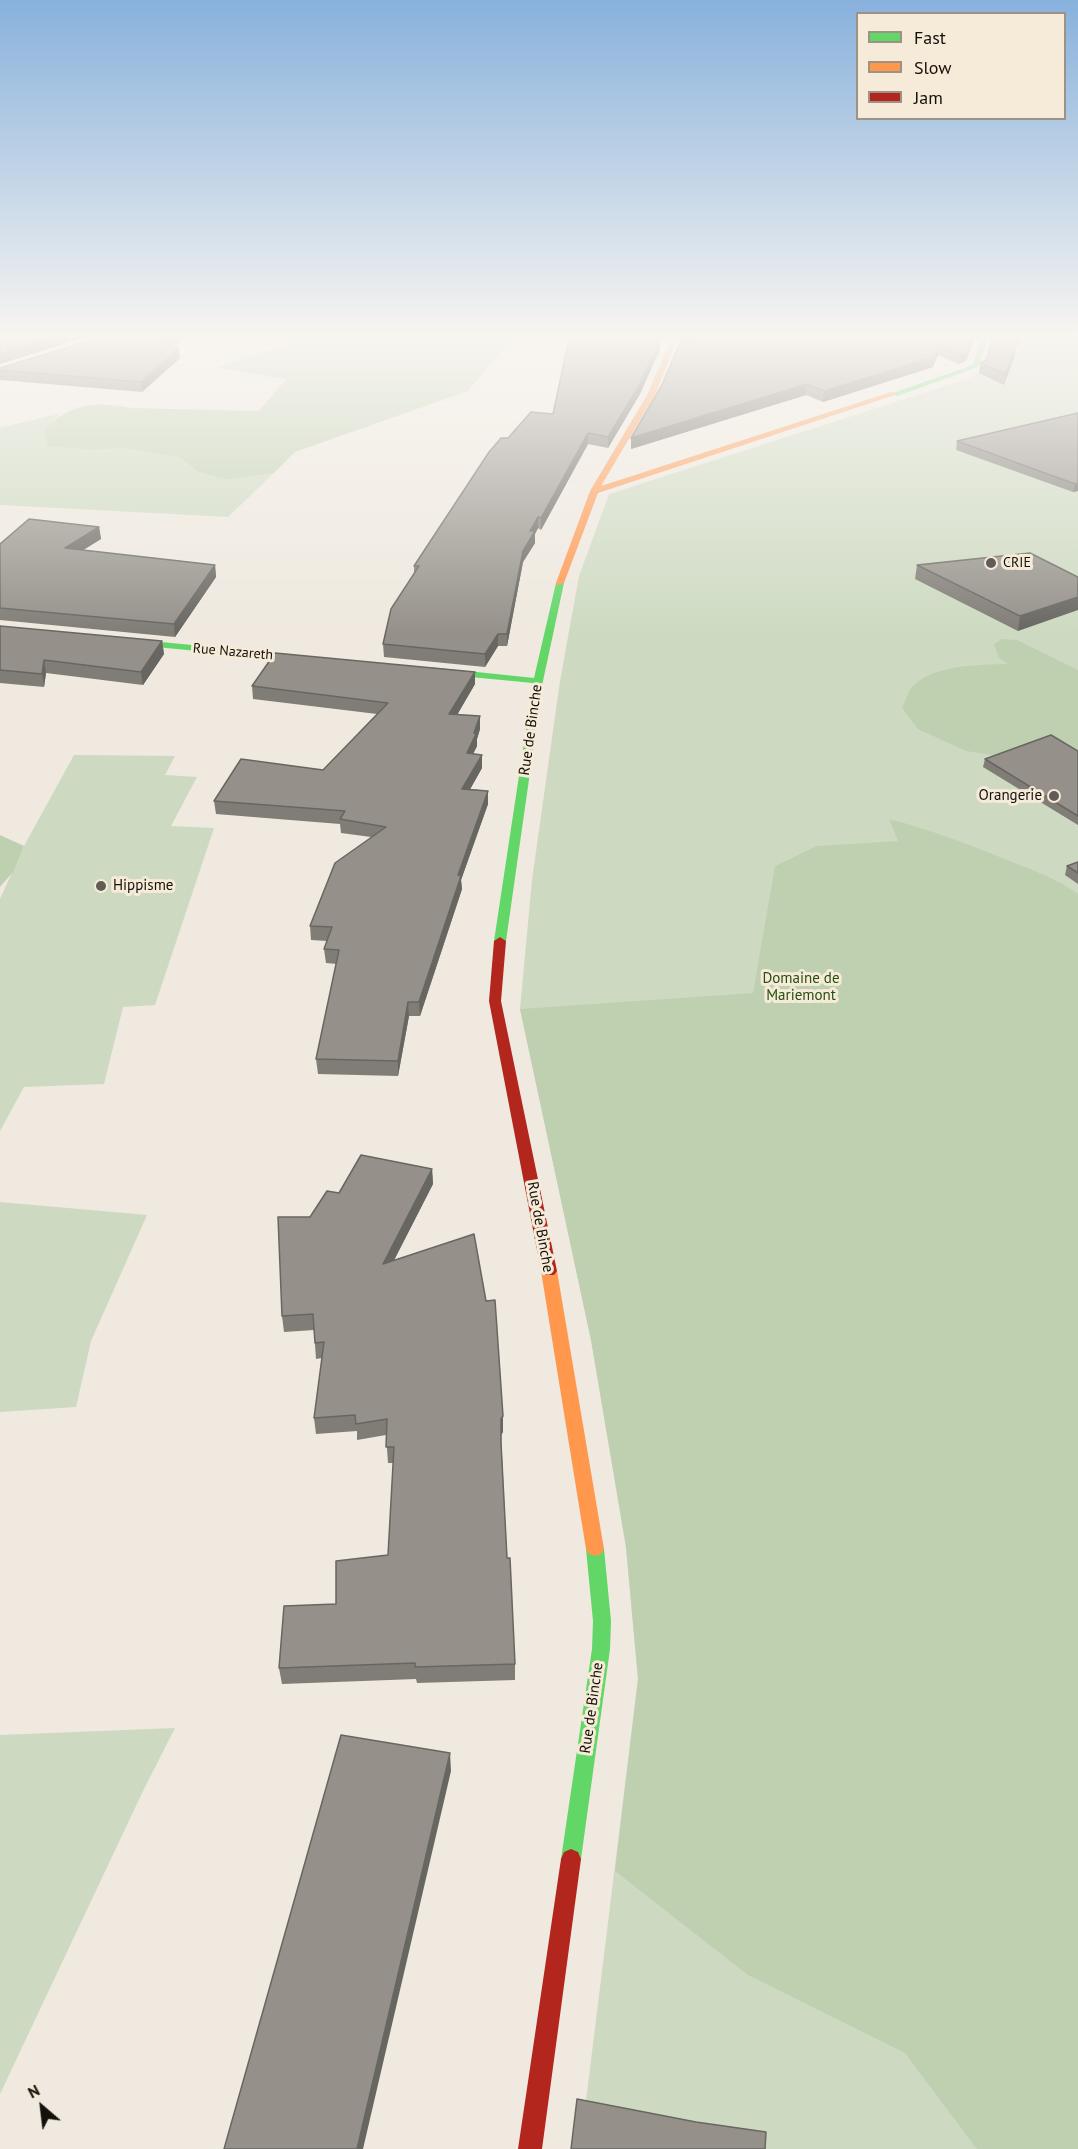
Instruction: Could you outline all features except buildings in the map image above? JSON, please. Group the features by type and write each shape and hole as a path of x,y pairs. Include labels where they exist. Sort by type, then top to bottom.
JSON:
{"street":[{"name":"Rue de Binche","path":"530,2149 601,1649 602,1621 593,1534 540,1219 495,1001 501,927 538,681 561,576 594,491 629,433"},
{"path":"594,491 772,433"},
{"name":"Rue Nazareth","path":"107,640 330,661"},
{"path":"411,669 538,681"}],"green space":[{"path":"0,433 57,433 94,450 124,448 180,458 198,472 228,480 274,473 228,517 0,505"},
{"path":"46,433 348,433 295,452 274,473 228,480 198,472 180,458 124,448 94,450 47,446"},
{"name":"Domaine de Mariemont","path":"798,433 1078,433 1078,2149 752,2149 584,2117 638,1679 626,1547 591,1340 520,1009 532,880 560,681 579,576 609,494"},
{"path":"1002,639 1017,640 1078,670 1078,773 1018,759 966,751 918,729 902,708 912,687 921,679 932,674 957,667 1008,664 999,658 994,644"},
{"name":"Hippisme","path":"74,755 175,756 165,775 197,777 171,826 214,828 155,1005 123,1007 104,1084 24,1087 0,1131 0,899 24,846"},
{"name":"Domaine de Mariemont","path":"889,819 934,832 1035,871 1078,894 1078,2149 977,2149 905,2053 748,1975 615,1871 638,1679 626,1547 591,1340 520,1009 753,993 775,866 817,846 898,841"},
{"path":"0,835 24,846 13,872 0,887"},
{"path":"0,1202 147,1215 91,1341 76,1407 0,1412"},
{"path":"175,1728 143,1791 0,2094 0,1735"}],"traffic: fast":[{"path":"500,941 538,681 560,583"},
{"path":"119,641 318,660"},
{"path":"429,670 538,681"},
{"path":"571,1859 601,1649 602,1621 595,1549"}],"traffic: slow":[{"path":"560,583 594,491 628,433"},
{"path":"594,491 772,433"},
{"path":"549,1271 595,1549"}],"traffic: jam":[{"path":"500,941 495,1001 549,1271"},
{"path":"530,2149 571,1859"}],"place":[{"name":"CRIE","path":"991,563"},
{"name":"Orangerie","path":"1054,796"},
{"name":"Hippisme","path":"101,886"}]}
